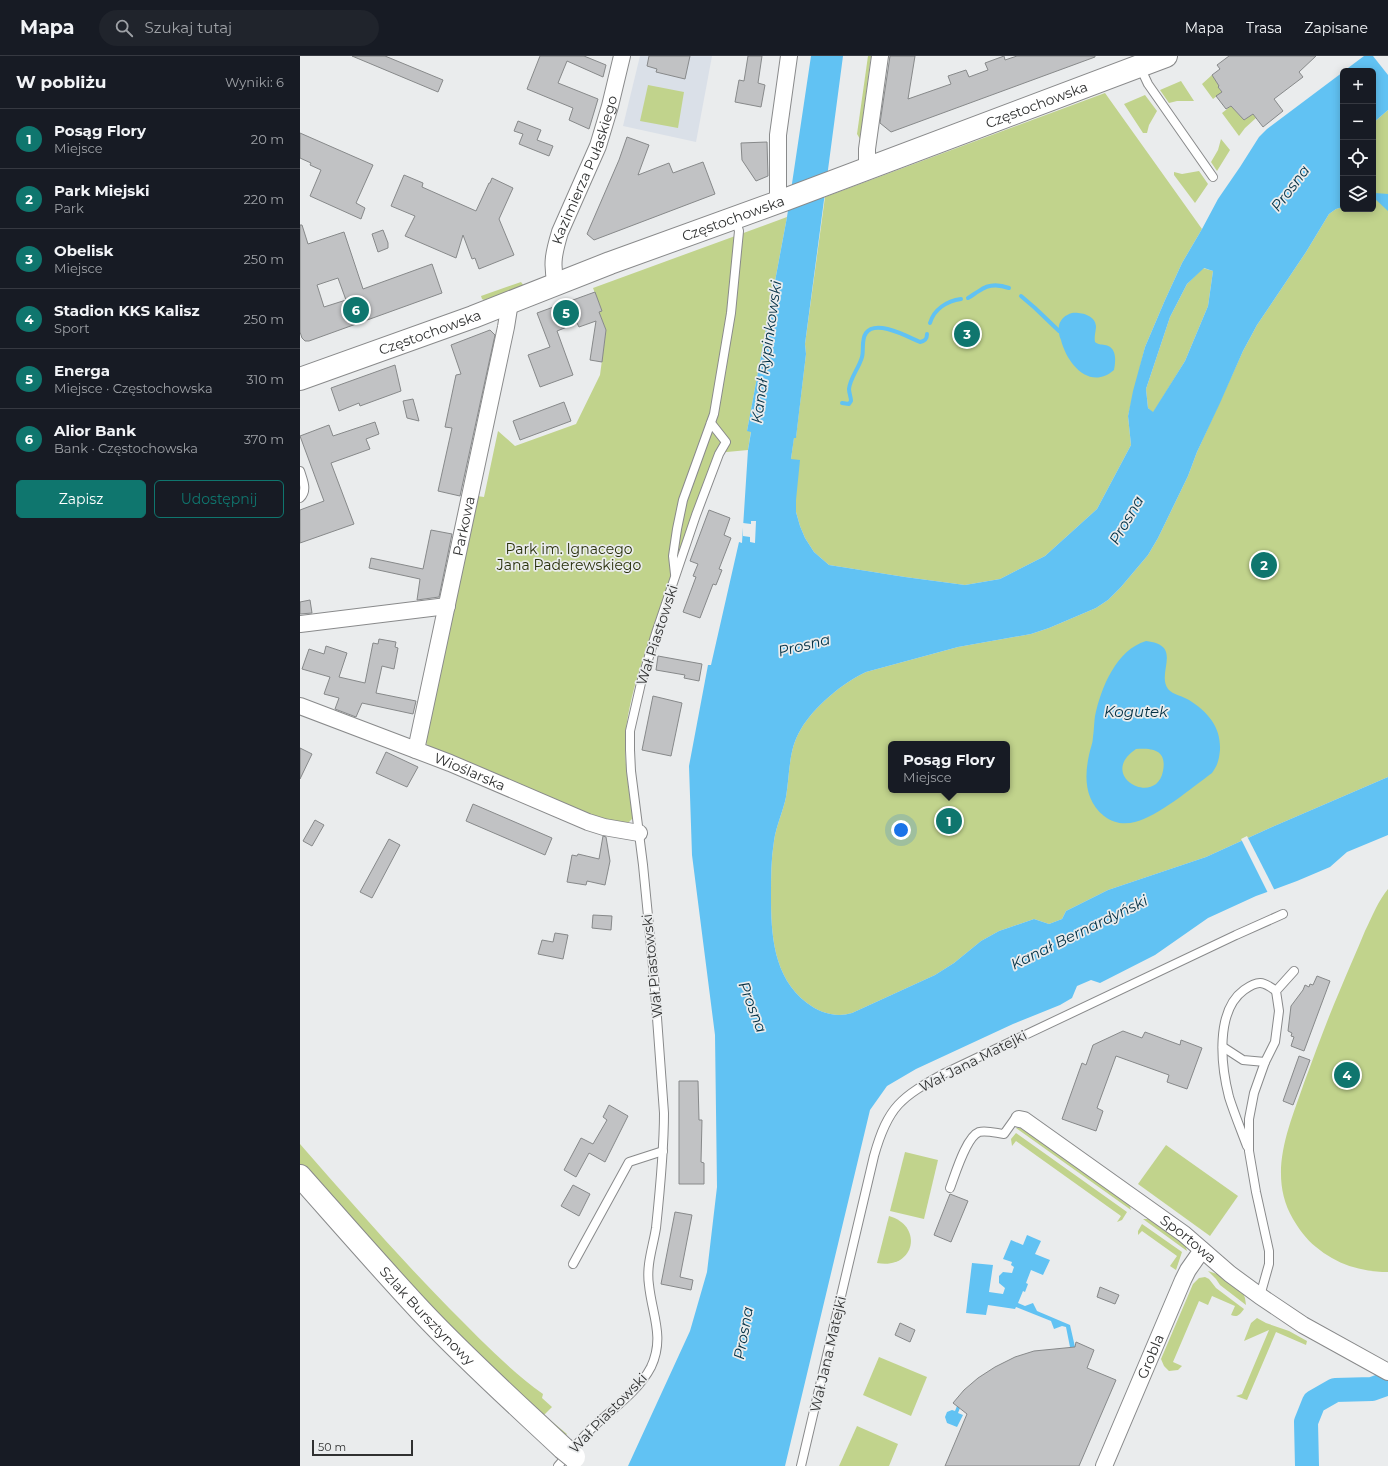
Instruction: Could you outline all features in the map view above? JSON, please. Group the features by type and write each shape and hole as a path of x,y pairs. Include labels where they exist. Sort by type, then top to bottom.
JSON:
{"street":[{"name":"Kazimierza Pułaskiego","path":"556,284 553,258 555,247 598,146 610,106 622,56"},
{"path":"781,201 778,135 789,56"},
{"path":"870,167 867,160 867,148 880,56"},
{"name":"Częstochowska","path":"300,378 510,302 1166,56"},
{"name":"Parkowa","path":"416,750 505,334 510,302"},
{"path":"300,624 447,606"},
{"name":"Wioślarska","path":"300,706 450,763 588,822 604,827 639,833"},
{"name":"Sportowa","path":"1019,1119 1024,1120 1184,1234 1230,1274 1260,1296 1303,1325 1388,1372"},
{"name":"Szlak Bursztynowy","path":"300,1176 375,1262 422,1312 570,1459"},
{"name":"Grobla","path":"1104,1466 1183,1280 1202,1250"}],"lane":[{"path":"1140,66 1148,84 1213,177"},
{"path":"675,576 673,556 683,500 714,414 731,313 739,231 735,217"},
{"name":"Wał Piastowski","path":"570,1459 584,1436 633,1390 650,1369 658,1346 658,1333 648,1284 648,1272 656,1224 663,1151 664,1113 658,1019 643,865 631,771 630,731 641,683 675,576 719,454 726,442 711,423"},
{"path":"300,471 305,484 305,490 300,498"},
{"name":"Wał Jana Matejki","path":"801,1466 874,1156 883,1127 894,1108 915,1090 945,1073 1222,941 1283,914"},
{"path":"1276,991 1294,971"},
{"path":"1249,1151 1230,1098 1224,1072 1223,1034 1227,1012 1240,993 1254,983 1265,983 1276,991 1279,1011 1275,1042 1265,1062 1254,1093 1249,1119 1249,1151 1269,1251 1269,1264 1260,1296"},
{"path":"1223,1047 1243,1060 1265,1062"},
{"path":"950,1188 967,1145 975,1134 986,1131 1004,1134 1014,1120 1019,1119"},
{"path":"573,1264 629,1162 663,1151"}],"shaded area":[{"path":"640,56 712,56 696,142 623,126"}],"green space":[{"path":"868,56 871,56 860,139 857,134"},
{"path":"1212,75 1222,92 1213,99 1202,84"},
{"path":"1181,81 1194,101 1177,101 1169,103 1160,90"},
{"path":"648,85 684,92 678,128 640,121"},
{"path":"1105,93 1202,229 1182,263 1145,347 1128,416 1131,445 1097,509 1045,556 1000,579 965,585 829,565 814,552 805,538 800,526 796,512 791,459 794,437 796,437 806,354 805,344 825,197"},
{"path":"1145,95 1157,111 1149,125 1147,133 1143,133 1124,104"},
{"path":"1231,106 1244,120 1253,114 1256,118 1239,136 1222,113"},
{"path":"1388,110 1388,777 1206,857 1108,890 1066,911 1062,919 1049,924 1034,919 999,931 981,941 954,963 935,975 852,1013 834,1015 812,1007 787,981 781,968 773,939 771,910 771,868 774,841 786,797 790,762 794,745 801,729 813,712 829,696 848,682 866,672 958,647 1031,634 1096,608 1108,600 1148,555 1158,538 1188,476 1197,452 1243,351 1257,325 1306,252 1329,214 1340,208 1340,212 1376,212 1376,120"},
{"path":"1221,139 1230,150 1217,171 1211,162 1218,150"},
{"path":"1199,171 1208,184 1195,203 1174,175 1174,172 1182,174"},
{"name":"Park im. Ignacego Jana Paderewskiego","path":"787,217 747,431 751,431 748,450 716,453 646,648 636,681 628,714 625,741 627,774 633,818 629,822 618,823 599,820 432,750 426,743 425,736 477,496 484,497 498,431 515,446 576,424 600,375 606,330 599,312 602,311 593,288"},
{"path":"1203,268 1213,271 1208,306 1185,361 1153,413 1148,408 1146,389 1170,317 1187,284"},
{"path":"521,282 524,286 484,300 482,299 481,296"},
{"path":"1388,889 1388,1272 1378,1272 1359,1269 1340,1262 1324,1253 1309,1241 1293,1219 1285,1202 1281,1168 1283,1151 1292,1116 1326,1024 1365,931 1378,904"},
{"path":"1020,1127 1129,1203 1131,1210 1016,1128"},
{"path":"1016,1133 1127,1212 1122,1220 1117,1222 1121,1216 1016,1141 1012,1146 1011,1139"},
{"path":"300,1144 392,1248 449,1308 506,1364 543,1394 542,1398 552,1407 544,1415 567,1434 563,1438 394,1273 300,1165"},
{"path":"1166,1145 1238,1196 1210,1236 1138,1184"},
{"path":"905,1152 938,1160 924,1219 890,1211"},
{"path":"889,1216 900,1221 907,1229 911,1237 910,1246 907,1254 900,1260 890,1263 877,1263"},
{"path":"1143,1219 1149,1219 1185,1244 1187,1251"},
{"path":"1142,1224 1182,1252 1176,1270 1170,1266 1177,1256 1142,1231 1138,1235 1138,1231"},
{"path":"1208,1271 1217,1274 1243,1293 1246,1305 1220,1285"},
{"path":"1205,1277 1209,1279 1216,1288 1244,1309 1239,1315 1233,1316 1231,1315 1235,1306 1212,1296 1208,1305 1199,1301 1173,1362 1182,1366 1178,1370 1169,1371 1164,1366 1161,1359 1193,1284 1199,1278"},
{"path":"1257,1318 1266,1323 1289,1331 1307,1341 1306,1345 1276,1332 1247,1400 1236,1396 1242,1394 1269,1330 1244,1341 1251,1323"},
{"path":"879,1357 927,1377 911,1416 863,1395"},
{"path":"857,1426 898,1444 889,1466 839,1466"}],"water":[{"path":"811,56 843,56 805,344 806,354 796,438 794,438 791,459 800,460 796,512 800,526 805,538 814,552 829,565 965,585 1000,579 1045,556 1097,509 1131,445 1128,416 1145,347 1182,263 1218,199 1259,137 1267,129 1340,74 1340,208 1329,214 1306,252 1257,325 1243,351 1197,452 1188,476 1158,538 1148,555 1121,587 1108,600 1096,608 1031,634 958,647 866,672 838,689 813,712 801,729 794,745 790,762 786,797 774,841 771,875 773,939 776,954 787,981 807,1003 828,1014 840,1015 852,1013 935,975 954,963 981,941 999,931 1034,919 1049,924 1062,919 1066,911 1108,890 1206,857 1388,777 1388,835 1347,852 1330,867 1256,896 1208,918 1155,955 1100,983 1091,980 1077,986 1072,998 1060,1005 1013,1024 916,1069 887,1086 870,1110 785,1466 628,1466 690,1331 707,1272 717,1187 715,1035 692,855 689,766 708,665 711,665 739,542 742,543 748,450 751,432 747,431 787,217","holes":["1204,268 1213,271 1208,306 1185,361 1153,412 1148,408 1146,389 1170,317 1187,284"]},
{"path":"1364,56 1388,56 1388,110 1376,120 1376,68 1348,68"},
{"path":"1376,193 1388,194 1388,211 1376,200"},
{"path":"1072,313 1087,315 1093,319 1096,326 1095,342 1109,346 1114,351 1114,370 1105,376 1096,378 1088,376 1074,366 1068,358 1060,337 1059,327 1064,318"},
{"name":"Kogutek","path":"1146,641 1164,648 1167,660 1165,683 1168,689 1173,693 1189,700 1207,715 1216,727 1220,742 1220,750 1218,762 1212,773 1195,786 1154,814 1135,822 1123,823 1115,822 1104,816 1093,803 1088,788 1087,764 1093,739 1095,716 1101,694 1118,661 1135,646","holes":["1136,749 1153,750 1161,755 1163,759 1163,771 1158,782 1150,787 1141,787 1132,784 1125,778 1122,769 1125,759"]},
{"path":"1027,1235 1041,1241 1035,1254 1050,1260 1043,1275 1031,1270 1026,1283 1028,1284 1025,1292 1023,1291 1018,1303 1025,1306 1033,1303 1037,1311 1070,1325 1075,1347 1070,1347 1066,1327 1062,1326 1054,1329 1051,1321 1016,1307 1015,1309 988,1305 986,1315 966,1313 972,1263 993,1265 989,1292 1003,1294 1005,1288 999,1283 999,1276 1003,1272 1012,1273 1014,1267 1011,1265 1012,1262 1003,1259 1011,1240 1023,1245"},
{"path":"957,1406 960,1408 958,1413 963,1415 957,1427 947,1423 945,1417 947,1412 952,1410 955,1411"}],"pier":[{"path":"1373,56 1388,56 1388,75"},
{"path":"751,521 756,521 755,543 750,542 750,537 743,536 743,523 751,524"},
{"path":"1247,836 1275,891 1268,893 1241,839"}],"building":[{"path":"352,56 385,56 443,80 438,92"},
{"path":"540,56 584,56 606,65 603,77 567,61 558,83 598,99 589,129 569,120 573,108 527,89"},
{"path":"649,56 690,56 685,79 656,72 657,69 647,66"},
{"path":"748,56 762,56 758,83 765,85 761,107 735,102 739,80 744,81"},
{"path":"890,56 915,56 908,99 951,84 948,76 966,70 969,77 988,70 985,63 1004,56 1005,60 1017,56 1095,57 891,132 880,123"},
{"path":"1229,56 1316,56 1299,72 1303,77 1274,99 1283,111 1263,127 1253,114 1244,120 1231,106 1226,109 1216,96 1222,92 1212,75 1220,69 1217,65"},
{"path":"518,121 541,130 537,140 553,146 549,156 519,144 523,134 514,131"},
{"path":"300,133 373,165 356,203 365,208 361,219 310,196 321,170 300,158"},
{"path":"627,137 649,145 638,175 669,163 673,173 703,162 715,194 594,240 587,234 619,160"},
{"path":"767,142 768,176 756,181 742,160 741,143"},
{"path":"404,175 423,183 422,187 476,211 492,178 513,188 499,219 514,255 479,269 475,258 472,259 463,235 456,258 405,236 415,216 391,206"},
{"path":"300,225 302,225 308,244 344,232 363,289 432,264 442,293 309,341 305,341 302,338 300,332","holes":["338,278 346,300 324,307 317,285"]},
{"path":"383,230 388,243 388,248 378,252 372,234"},
{"path":"595,292 602,311 599,312 606,330 602,362 590,360 596,321 579,327 577,323 557,331 573,375 540,387 528,355 550,347 537,313"},
{"path":"490,330 495,335 460,496 438,491 452,428 445,427 456,375 461,374 451,345"},
{"path":"395,365 401,391 360,406 359,403 339,411 331,388"},
{"path":"413,399 419,421 407,418 403,401"},
{"path":"564,402 571,421 520,440 513,421"},
{"path":"375,422 379,434 366,439 370,449 331,463 354,524 300,543 300,510 324,501 300,436 329,425 333,436"},
{"path":"709,510 730,518 724,535 731,538 719,569 722,570 716,585 713,584 700,618 683,612 696,577 693,576 698,564 690,561"},
{"path":"431,530 452,534 439,597 417,600 420,579 369,568 371,558 423,569"},
{"path":"310,600 312,613 300,614 300,602"},
{"path":"379,639 396,642 395,647 398,648 394,669 382,666 376,693 416,701 413,714 362,703 356,717 335,709 339,698 324,694 330,677 302,669 309,649 324,654 326,646 347,653 339,677 365,683 373,643 378,644"},
{"path":"658,656 702,664 699,681 684,678 685,675 656,670"},
{"path":"653,696 682,703 671,756 642,750"},
{"path":"300,748 312,754 300,779"},
{"path":"386,752 418,767 407,787 376,773"},
{"path":"473,804 552,838 545,855 466,821"},
{"path":"315,820 324,825 312,846 303,841"},
{"path":"603,836 606,837 610,861 605,885 587,881 586,885 567,882 572,855 577,856 578,854 599,859"},
{"path":"389,839 400,845 372,898 360,892"},
{"path":"593,915 612,916 611,930 592,928"},
{"path":"555,933 568,935 563,959 538,954 542,940 553,942"},
{"path":"1317,976 1330,981 1304,1051 1291,1046 1294,1037 1291,1036 1292,1033 1288,1031 1291,1006 1305,985 1309,987 1310,984 1313,985"},
{"path":"1123,1031 1142,1038 1145,1032 1180,1045 1181,1040 1202,1048 1187,1089 1167,1082 1169,1075 1116,1056 1097,1108 1103,1111 1096,1131 1062,1119 1082,1063 1086,1065 1093,1045"},
{"path":"1299,1056 1310,1060 1293,1105 1283,1101"},
{"path":"679,1081 698,1081 699,1120 702,1120 701,1162 704,1163 704,1184 679,1184"},
{"path":"609,1105 628,1116 605,1162 589,1153 576,1177 564,1170 581,1138 593,1144 607,1120 603,1117"},
{"path":"573,1185 590,1194 579,1216 561,1206"},
{"path":"950,1194 968,1201 951,1242 934,1235"},
{"path":"675,1212 692,1215 680,1277 693,1280 691,1290 661,1284"},
{"path":"1100,1287 1119,1295 1115,1304 1097,1297"},
{"path":"900,1323 915,1330 910,1342 895,1335"},
{"path":"1076,1342 1094,1350 1087,1368 1116,1380 1079,1466 945,1466 967,1414 953,1403 964,1390 978,1378 995,1367 1015,1357 1034,1351 1075,1347"}],"waterway":[{"path":"968,298 990,286 997,285 1009,288"},
{"path":"1021,296 1059,331"},
{"path":"930,323 932,318 942,306 961,299"},
{"path":"842,403 849,404 851,401 849,390 850,385 862,357 863,342 866,333 871,329 884,328 920,342 925,340 927,334"},
{"path":"1307,1466 1306,1422 1314,1402 1335,1390 1372,1389 1386,1384 1388,1381"}],"place":[{"name":"Alior Bank","path":"356,310"},
{"name":"Energa","path":"566,313"},
{"name":"Obelisk","path":"967,334"},
{"name":"Park Miejski","path":"1264,565"},
{"name":"Posąg Flory","path":"949,821"},
{"name":"Stadion KKS Kalisz","path":"1347,1075"}],"water label":[{"name":"Prosna","path":"1290,188"},
{"name":"Kanał Rypinkowski","path":"766,352"},
{"name":"Prosna","path":"1126,520"},
{"name":"Prosna","path":"804,645"},
{"name":"Kanał Bernardyński","path":"1079,932"},
{"name":"Prosna","path":"753,1007"},
{"name":"Prosna","path":"743,1333"}]}
